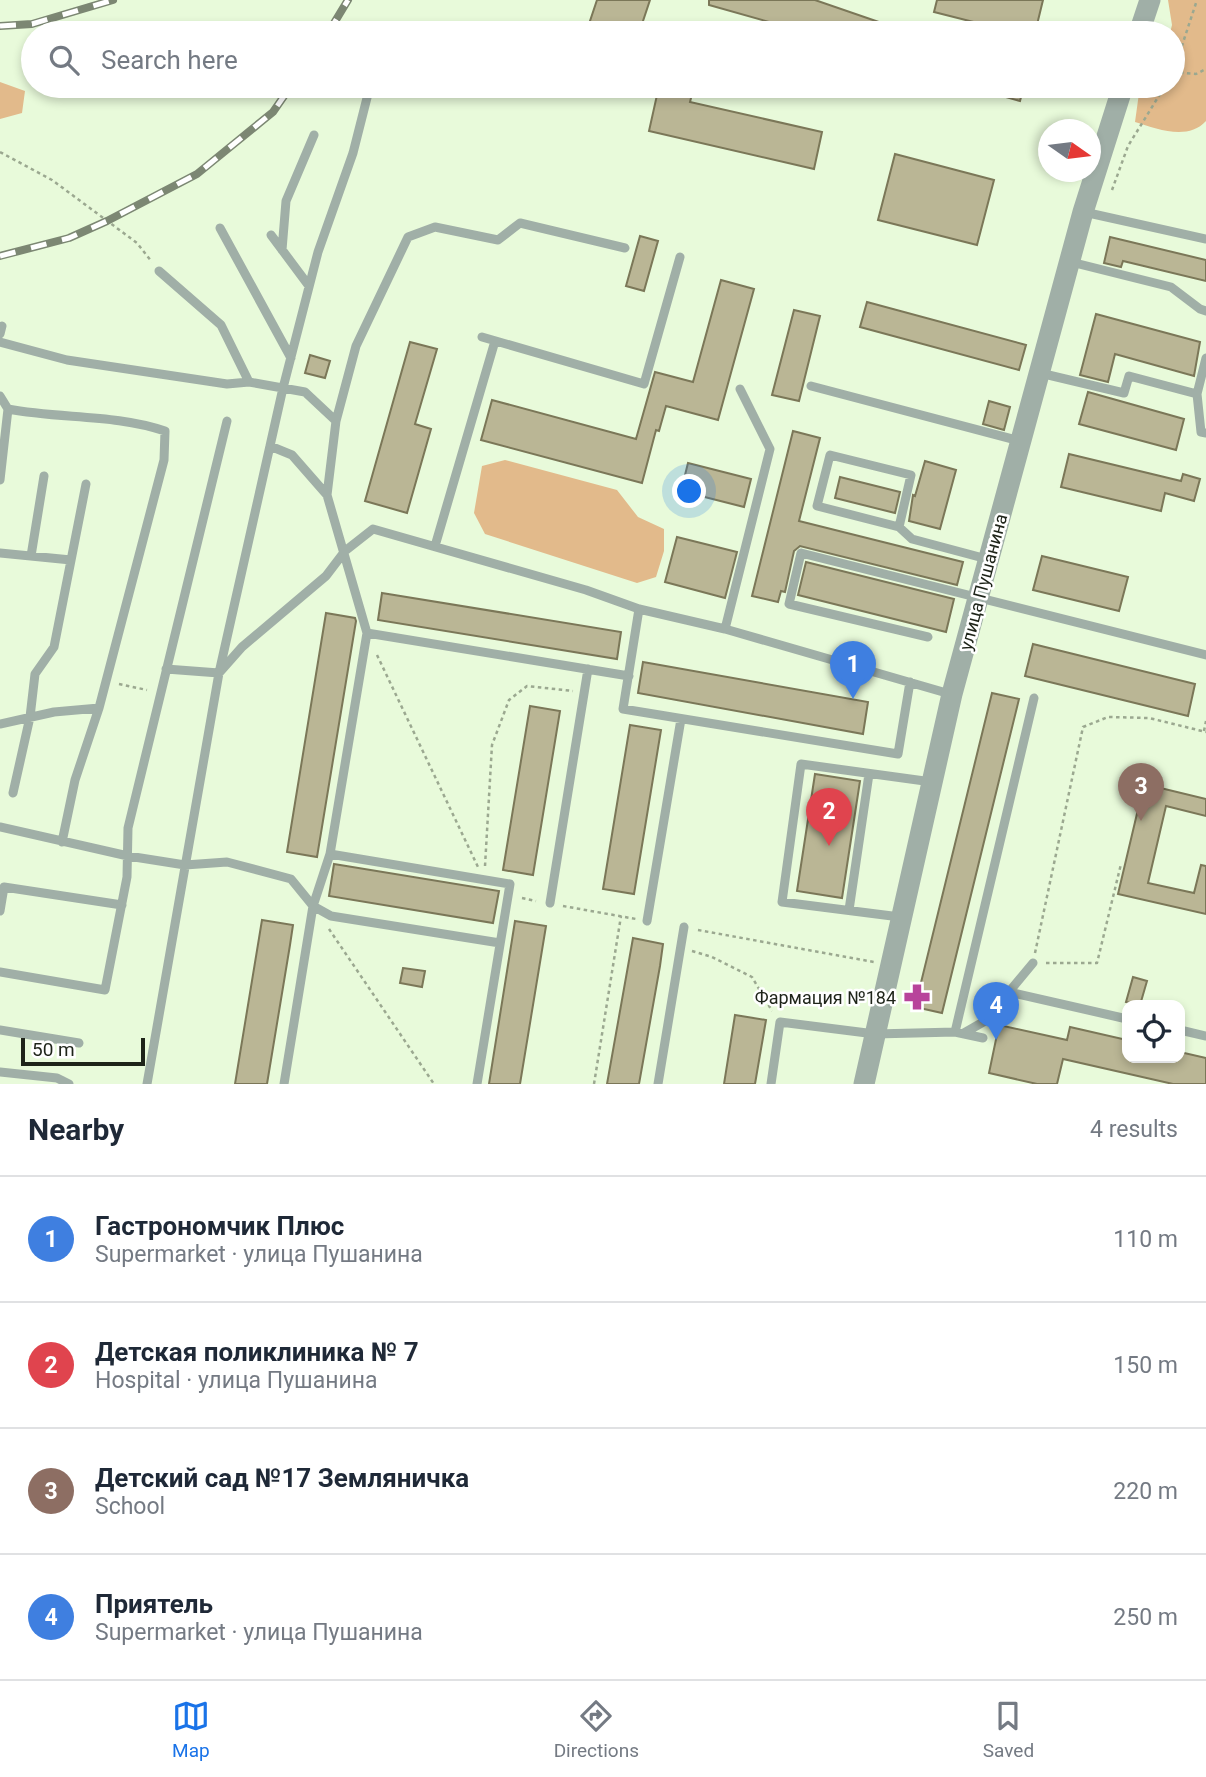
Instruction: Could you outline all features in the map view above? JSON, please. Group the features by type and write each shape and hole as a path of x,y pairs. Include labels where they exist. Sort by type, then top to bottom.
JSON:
{"street":[{"path":"1143,21 1150,0"},
{"name":"улица Пушанина","path":"864,1084 952,694 1083,212 1119,98"}],"lane":[{"path":"147,1084 219,673 283,388 309,286 318,252 353,153 367,98"},
{"path":"282,250 286,201 314,135"},
{"path":"1083,212 1206,239"},
{"path":"327,495 336,421 356,346 408,237 435,227 498,240 520,223 625,248"},
{"path":"220,228 291,358"},
{"path":"271,235 309,286"},
{"path":"482,337 643,384 680,257"},
{"path":"1070,261 1171,288 1206,311"},
{"path":"159,271 221,325 249,382"},
{"path":"435,547 495,341"},
{"path":"0,342 66,359 228,384 249,382 305,392 336,421"},
{"path":"1206,358 1197,394 1201,432 1206,433"},
{"path":"1040,373 1124,393 1129,376 1197,394"},
{"path":"811,386 1021,441"},
{"path":"725,629 770,449 740,389"},
{"path":"0,396 8,409 0,480"},
{"path":"8,409 32,414 141,422 166,431 164,460 99,708 75,780 62,842"},
{"path":"0,972 105,990 127,877 128,828 227,421"},
{"path":"270,446 292,455 327,495 367,633 330,855 313,906 284,1084"},
{"path":"898,527 911,475 830,455 817,506 898,527 912,539 989,560"},
{"path":"31,556 44,476"},
{"path":"13,793 30,717 35,674 54,647 86,484"},
{"path":"219,673 242,648 326,576 345,551 373,529 586,590 639,609 725,629 952,694"},
{"path":"0,553 71,561"},
{"path":"928,637 789,604 802,553 1206,655"},
{"path":"639,609 623,709 898,754 910,682"},
{"path":"367,633 629,676"},
{"path":"166,669 219,673"},
{"path":"550,903 589,669"},
{"path":"960,1033 1034,698"},
{"path":"0,724 54,712 99,708"},
{"path":"647,921 681,719"},
{"path":"902,918 782,902 801,764 932,782"},
{"path":"849,910 869,774"},
{"path":"0,827 128,856 185,865 227,862 291,879 313,906 331,916 500,943"},
{"path":"330,855 510,884 477,1084"},
{"path":"0,911 4,887 122,905"},
{"path":"658,1084 684,928"},
{"path":"960,1033 985,1021 1033,963"},
{"path":"1009,992 1122,1018"},
{"path":"771,1084 780,1022 875,1034 960,1033 983,1038"},
{"path":"0,1030 79,1043"},
{"path":"1185,1031 1206,1036"},
{"path":"0,1072 57,1078 68,1084"}],"path":[{"path":"1185,36 1197,0"},
{"path":"1185,74 1196,74 1206,69"},
{"path":"0,152 52,180 137,243 159,271"},
{"path":"367,633 484,880"},
{"path":"106,681 160,694"},
{"path":"484,880 492,745 509,701 527,686 585,692"},
{"path":"1121,864 1097,963 1033,963 1083,727 1108,717 1149,718 1205,732 1206,721"},
{"path":"508,896 647,921"},
{"path":"313,906 434,1084"},
{"path":"594,1084 621,916"},
{"path":"684,928 891,965"},
{"path":"680,948 712,957 752,977 780,1022"}],"shaded area":[{"path":"1168,0 1206,0 1206,121 1190,131 1172,132 1135,122 1138,98 1185,98 1185,21 1171,21"},
{"path":"0,82 21,90 21,98 24,98 22,113 0,119"},
{"path":"505,460 617,490 638,517 664,529 664,551 656,577 637,583 485,534 474,513 482,466"}],"building":[{"path":"597,0 650,0 643,21 590,21"},
{"path":"709,0 815,0 876,21 766,21 709,5"},
{"path":"937,0 1043,0 1038,21 970,21 934,12"},
{"path":"656,98 691,98 690,102 822,132 814,169 649,131"},
{"path":"895,154 994,180 977,245 878,220"},
{"path":"640,236 658,241 644,291 626,286"},
{"path":"1110,237 1206,260 1206,281 1123,261 1121,267 1104,263"},
{"path":"721,280 754,289 718,420 666,406 659,431 656,430 642,483 481,440 492,400 636,439 655,372 693,382"},
{"path":"867,302 1026,345 1019,370 860,327"},
{"path":"794,310 820,316 799,401 772,395"},
{"path":"1096,314 1200,342 1194,376 1115,354 1108,382 1080,375"},
{"path":"410,342 437,349 415,424 431,429 407,513 365,501"},
{"path":"310,355 330,361 325,378 305,373"},
{"path":"1088,392 1184,419 1176,450 1079,424"},
{"path":"989,401 1010,407 1004,430 983,424"},
{"path":"793,431 820,438 799,521 963,562 957,585 800,546 794,551 785,592 781,591 778,602 752,596"},
{"path":"1069,454 1181,481 1183,474 1200,479 1194,501 1165,493 1161,511 1061,487"},
{"path":"925,461 956,470 940,529 909,521 913,495 915,496"},
{"path":"688,463 751,479 744,507 681,491"},
{"path":"840,477 900,492 895,513 835,498"},
{"path":"677,537 737,552 725,598 665,582"},
{"path":"1042,556 1128,577 1119,611 1033,590"},
{"path":"806,562 954,599 946,632 798,595"},
{"path":"382,593 621,632 617,659 378,620"},
{"path":"326,613 355,618 356,621 317,857 287,852"},
{"path":"1033,644 1195,684 1188,716 1025,676"},
{"path":"643,662 868,702 863,734 638,693"},
{"path":"992,693 1019,699 942,1013 915,1007"},
{"path":"530,706 560,711 533,875 503,870"},
{"path":"630,725 661,730 634,894 603,889"},
{"path":"815,774 860,781 842,898 797,891"},
{"path":"1144,784 1206,799 1206,816 1166,806 1148,883 1194,893 1201,865 1206,866 1206,914 1118,894"},
{"path":"334,864 499,891 493,923 329,896"},
{"path":"262,920 293,925 290,945 267,1084 235,1084"},
{"path":"515,921 546,926 520,1084 489,1084"},
{"path":"633,938 663,944 639,1084 607,1084"},
{"path":"403,968 425,971 422,987 400,983"},
{"path":"1133,977 1147,981 1141,1000 1127,1000"},
{"path":"735,1015 766,1020 755,1084 724,1084"},
{"path":"999,1025 1067,1040 1070,1027 1122,1039 1122,1063 1185,1063 1185,1053 1206,1058 1206,1084 1173,1084 1063,1059 1057,1084 1037,1084 989,1073"}],"railway":[{"path":"42,21 113,0"},
{"path":"335,21 348,0"},
{"path":"0,26 21,25"},
{"path":"0,256 69,238 197,174 273,112 283,98"}],"place":[{"name":"Гастрономчик Плюс","path":"853,699"},
{"name":"Детский сад №17 Земляничка","path":"1141,821"},
{"name":"Детская поликлиника № 7","path":"829,846"},
{"name":"Фармация №184","path":"917,997"},
{"name":"Приятель","path":"996,1040"}]}
